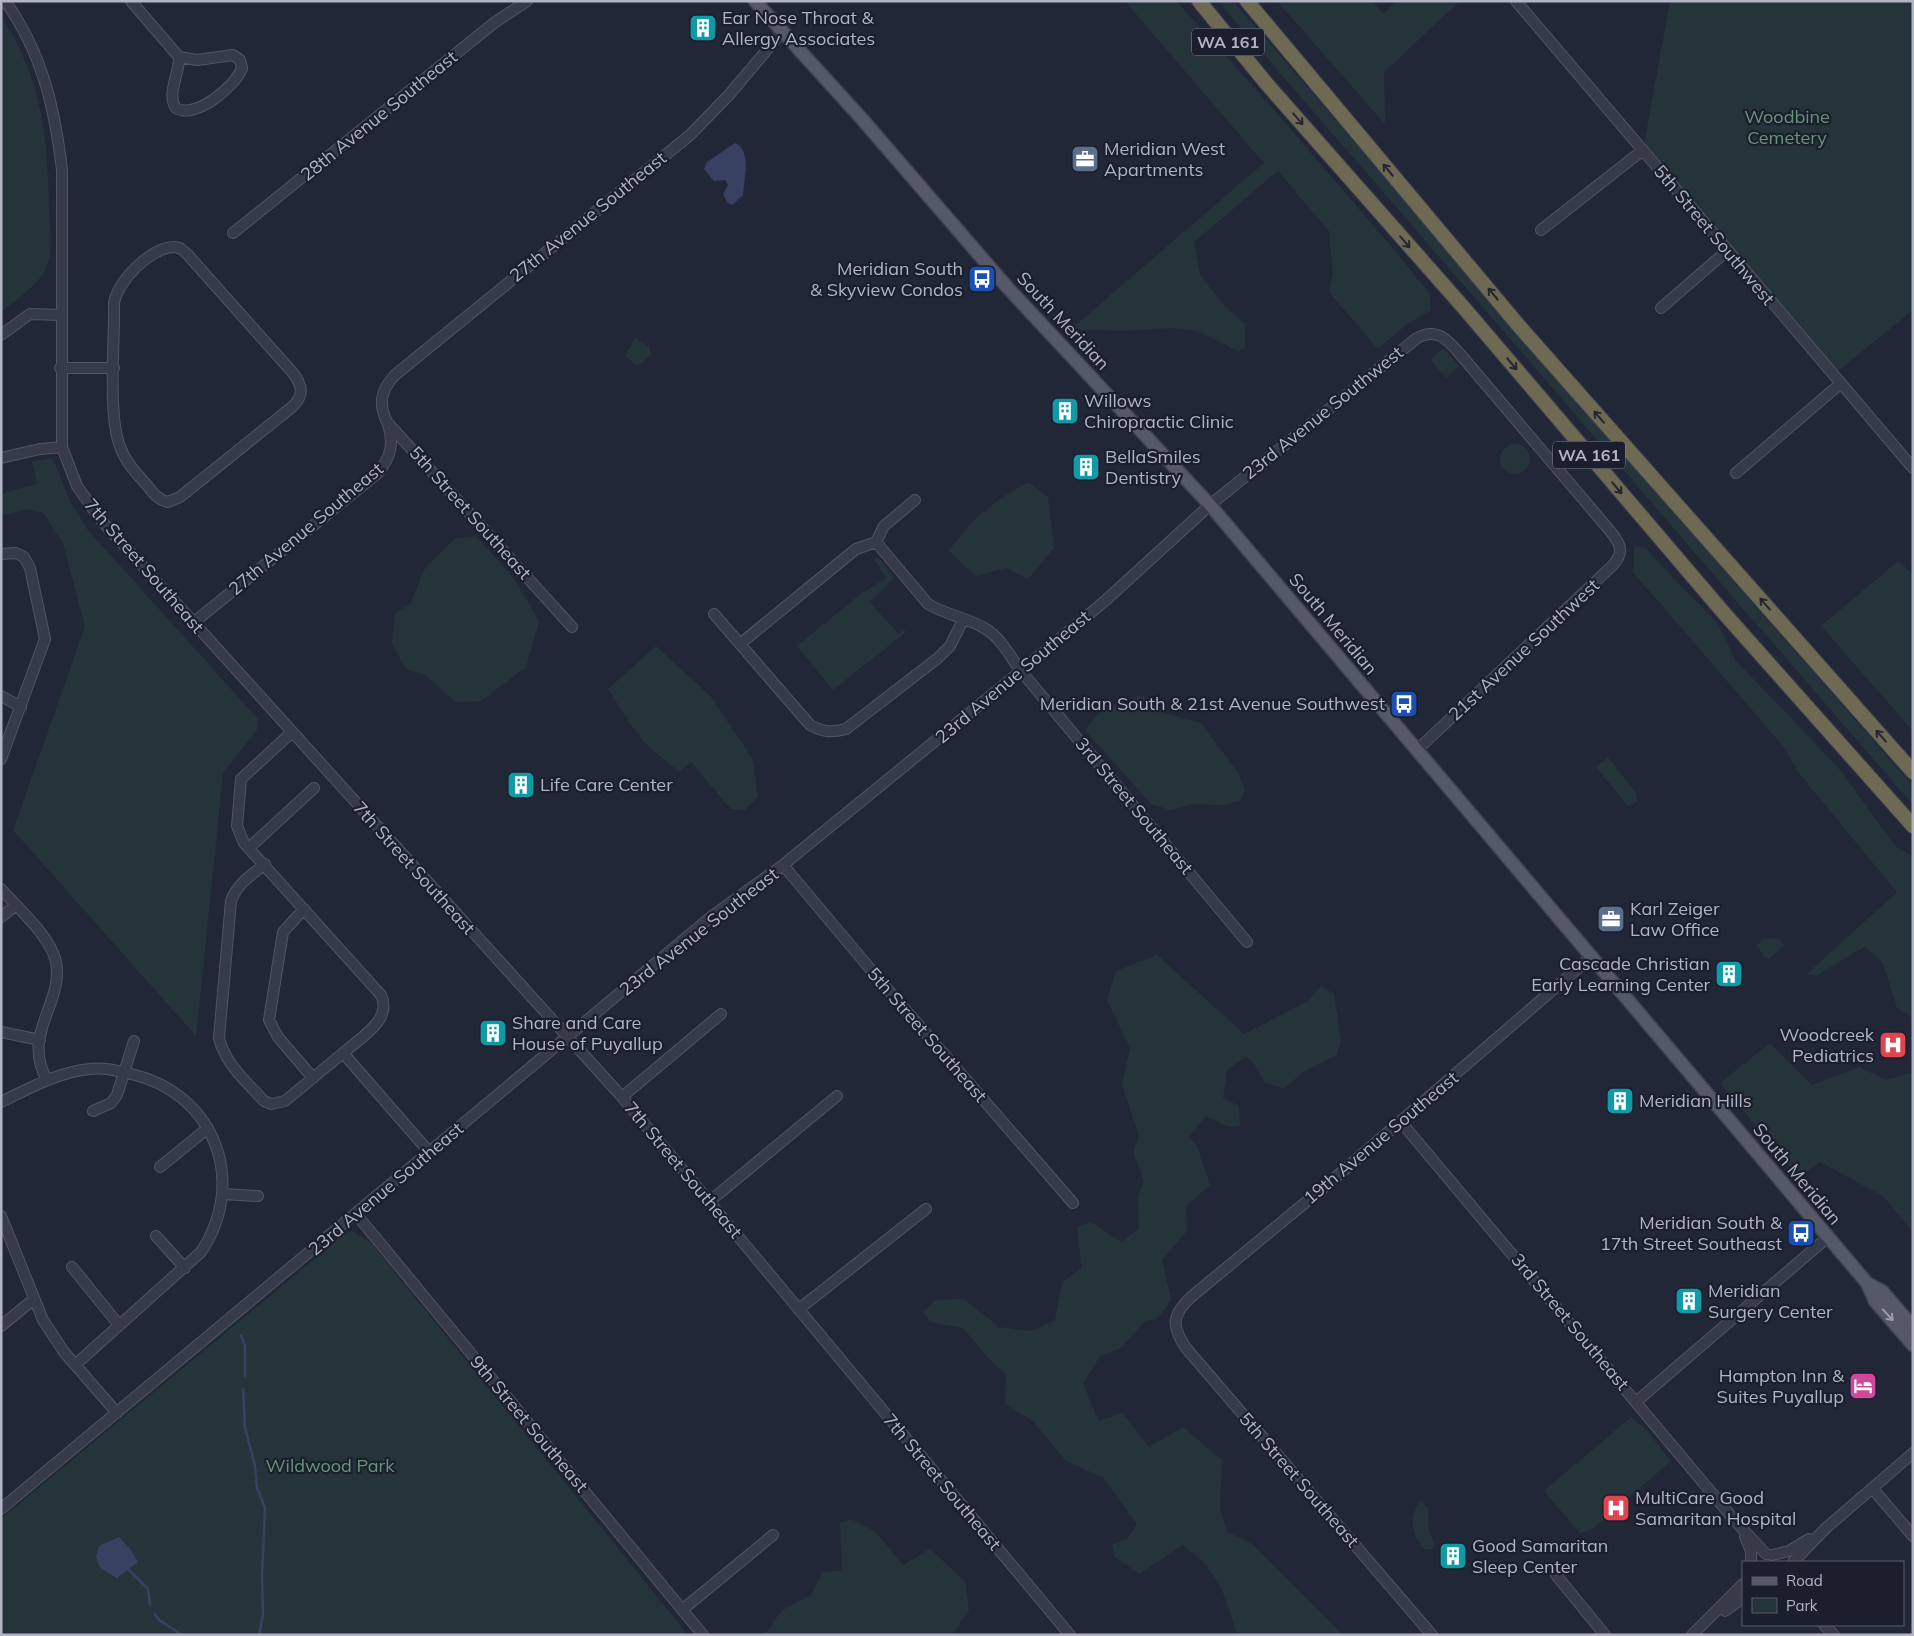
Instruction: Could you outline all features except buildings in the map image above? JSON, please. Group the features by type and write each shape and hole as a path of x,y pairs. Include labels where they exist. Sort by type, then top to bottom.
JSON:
{"highway":[{"name":"WA 161","path":"1190,1 1266,83 1464,308 1723,612 1913,826"},
{"path":"1199,1 1266,83"},
{"path":"1247,1 1294,58"},
{"name":"WA 161","path":"1254,1 1294,58 1519,326 1913,772"}],"main road":[{"name":"South Meridian","path":"755,1 784,31 1007,287 1210,505 1867,1283 1875,1302 1913,1345"},
{"name":"South Meridian","path":"1867,1283 1882,1291 1913,1327"}],"street":[{"name":"7th Street Southeast","path":"6,1 40,64 56,122 62,170 60,368 62,448 85,500 291,733 622,1097 1070,1635"},
{"path":"131,1 179,56 197,60 233,55 240,60 242,68 234,81 214,98 194,110 185,112 176,108 172,100 179,67 179,56"},
{"name":"28th Avenue Southeast","path":"233,233 494,23 527,1"},
{"name":"5th Street Southwest","path":"1516,1 1913,468"},
{"name":"27th Avenue Southeast","path":"193,623 378,473 387,462 390,453 391,433 382,412 382,392 394,375 690,134 728,96 784,31"},
{"path":"1541,230 1643,150"},
{"path":"170,247 180,248 293,373 301,389 300,397 292,407 180,497 168,502 159,499 129,464 120,447 114,415 114,368 114,304 117,289 126,277 152,256 170,247"},
{"path":"1661,308 1728,250"},
{"path":"1,336 30,314 61,315"},
{"name":"23rd Avenue Southwest","path":"1210,505 1418,338 1429,333 1441,336 1460,354 1620,544"},
{"path":"60,368 114,368"},
{"path":"1736,472 1840,384"},
{"name":"5th Street Southeast","path":"387,422 572,627"},
{"path":"2,456 40,449 62,448"},
{"path":"740,644 856,549 876,542 884,526 915,500"},
{"name":"23rd Avenue Southeast","path":"1,1510 712,916 783,865 1021,671 1106,600 1210,505"},
{"name":"3rd Street Southeast","path":"876,542 928,604 988,630 1247,942"},
{"name":"21st Avenue Southwest","path":"1417,750 1612,566 1621,554 1620,544"},
{"path":"1,554 11,552 20,554 30,568 45,632 44,646 1,759"},
{"path":"714,614 810,726 822,732 832,733 846,729 938,658 950,646 963,620"},
{"path":"1,696 21,707"},
{"path":"265,864 242,882 235,890 231,901 218,1038 229,1063 264,1101 271,1104 285,1101 343,1053 383,1016 385,1005 381,995 265,864 244,843 238,826 241,779 291,733"},
{"path":"249,848 314,788"},
{"name":"5th Street Southeast","path":"783,865 876,978 1072,1203"},
{"path":"1,889 39,932 56,962 56,983 40,1030 39,1062 47,1080"},
{"path":"1,918 16,905"},
{"path":"304,909 283,932 269,1020 278,1037 313,1078"},
{"name":"19th Avenue Southeast","path":"1176,1320 1177,1313 1192,1297 1401,1122 1591,957"},
{"path":"622,1097 721,1014"},
{"path":"1,1032 40,1040"},
{"path":"93,1111 114,1099 134,1041"},
{"path":"343,1053 430,1152"},
{"path":"1,1102 47,1080 90,1069 124,1072 158,1082 170,1089 187,1104 208,1128 219,1152 223,1194 212,1232 200,1252 185,1268 74,1365"},
{"path":"710,1201 837,1096"},
{"name":"3rd Street Southeast","path":"1401,1122 1637,1401 1737,1523 1769,1555 1780,1561"},
{"path":"160,1167 208,1128"},
{"path":"223,1194 258,1196"},
{"path":"799,1309 926,1209"},
{"name":"9th Street Southeast","path":"356,1214 703,1635"},
{"path":"1,1216 43,1320 74,1365 117,1413"},
{"path":"156,1236 185,1268"},
{"path":"1637,1401 1828,1237"},
{"path":"72,1268 119,1325"},
{"path":"1,1326 34,1299"},
{"name":"5th Street Southeast","path":"1176,1320 1175,1327 1180,1340 1198,1363 1432,1635"},
{"path":"1794,1561 1826,1528 1913,1453"},
{"path":"1872,1488 1913,1536"},
{"name":"3rd Street Southeast","path":"1737,1523 1750,1546 1752,1561"},
{"path":"1753,1561 1760,1556 1798,1547 1826,1528"},
{"path":"682,1610 773,1535"},
{"path":"1556,1574 1605,1635"},
{"path":"1694,1632 1742,1585"},
{"path":"1694,1632 1742,1599"},
{"path":"1825,1626 1834,1635"}],"green space":[{"path":"1125,1 1176,1 1270,105 1400,257 1429,293 1431,310 1407,324 1378,349 1329,292 1333,273 1329,231 1278,171 1194,242 1200,275 1222,303 1245,324 1245,348 1238,351 1197,331 1174,328 1121,331 1071,329 1264,163"},
{"path":"1218,1 1233,1 1651,487 1913,786 1913,805"},
{"path":"1277,1 1373,1 1383,14 1396,1 1460,1 1384,72 1385,124"},
{"name":"Woodbine Cemetery","path":"1670,1 1913,1 1913,310 1833,375 1643,150"},
{"path":"1,16 26,63 40,111 47,160 51,240 49,260 39,279 1,312"},
{"path":"635,338 649,347 651,353 642,363 636,365 625,356"},
{"path":"1443,348 1459,366 1446,378 1431,360"},
{"path":"1515,444 1525,449 1530,459 1525,469 1515,474 1505,469 1500,459 1505,449"},
{"path":"50,458 54,461 70,501 87,529 258,719 257,730 223,773 196,1036 13,830 85,627 63,543 43,513 27,509 1,516 1,494 37,484 32,462"},
{"path":"1028,482 1048,497 1054,548 1028,579 1006,568 976,576 949,551 966,529 984,512 1004,496"},
{"path":"476,536 515,580 539,621 526,667 481,701 455,702 426,675 406,669 392,644 395,613 410,604 426,566 456,538"},
{"path":"1634,546 1644,547 1718,624 1736,661 1837,766 1896,847 1913,856 1913,1028 1912,1017 1897,1008 1883,963 1865,946 1816,976 1807,974 1897,892 1798,772 1784,747 1632,571 1634,567"},
{"path":"876,558 881,560 894,578 870,602 898,634 904,630 906,632 833,690 797,646 862,593 887,578 874,560"},
{"path":"1898,561 1913,574 1913,731 1821,626"},
{"path":"656,646 711,697 752,758 758,797 745,810 731,809 691,762 679,772 646,744 631,725 608,689"},
{"path":"1142,695 1164,713 1201,723 1238,773 1245,790 1240,801 1224,805 1193,804 1170,810 1151,804 1086,731 1102,711"},
{"path":"1608,757 1636,793 1637,801 1629,807 1596,767"},
{"path":"1765,938 1779,939 1784,945 1770,958 1765,958 1757,945"},
{"path":"1157,955 1244,1034 1308,1001 1321,986 1334,994 1341,1041 1336,1055 1303,1072 1284,1089 1264,1082 1252,1061 1245,1057 1227,1070 1223,1098 1239,1106 1240,1126 1229,1127 1206,1116 1189,1137 1197,1146 1210,1185 1186,1206 1187,1231 1162,1260 1171,1300 1157,1319 1145,1321 1121,1348 1100,1356 1083,1384 1099,1421 1122,1413 1149,1447 1183,1427 1222,1460 1220,1508 1227,1532 1252,1544 1343,1635 1241,1635 1236,1631 1228,1604 1212,1573 1183,1545 1139,1574 1115,1557 1112,1545 1127,1539 1137,1524 1104,1478 1066,1461 1032,1420 1005,1404 1006,1374 992,1362 963,1328 930,1322 923,1312 936,1300 963,1299 999,1327 1031,1331 1055,1320 1062,1283 1082,1267 1077,1227 1091,1222 1121,1242 1139,1229 1138,1196 1144,1181 1133,1152 1139,1136 1122,1084 1130,1048 1107,1000 1116,971"},
{"path":"1770,1043 1812,1085 1859,1067 1886,1080 1913,1072 1913,1232 1883,1196 1820,1162 1799,1177 1720,1083"},
{"name":"Wildwood Park","path":"352,1231 371,1243 688,1635 1,1635 1,1519 346,1233"},
{"path":"1631,1417 1647,1431 1671,1461 1591,1530 1580,1533 1544,1491"},
{"path":"1421,1501 1428,1508 1429,1531 1434,1543 1433,1548 1426,1550 1417,1540 1413,1527 1414,1513"},
{"path":"851,1519 875,1531 903,1565 930,1549 965,1581 969,1610 952,1635 763,1635 781,1611 811,1595 823,1572 842,1571 840,1523"}],"water":[{"path":"735,143 744,152 746,166 743,195 732,205 728,203 723,194 728,185 725,180 714,181 704,169 707,162"},
{"path":"119,1537 138,1562 117,1578 100,1568 96,1557 99,1546"}],"waterway":[{"path":"241,1335 245,1346 245,1376"},
{"path":"243,1389 245,1428 255,1466 257,1488 265,1508 262,1575 263,1614 259,1635"},
{"path":"129,1570 148,1589 150,1605"},
{"path":"155,1614 159,1620 182,1635"}],"place":[{"name":"Ear Nose Throat & Allergy Associates","path":"703,28"},
{"name":"Meridian West Apartments","path":"1085,159"},
{"name":"Meridian South & Skyview Condos","path":"982,279"},
{"name":"Willows Chiropractic Clinic","path":"1065,411"},
{"name":"BellaSmiles Dentistry","path":"1086,467"},
{"name":"Meridian South & 21st Avenue Southwest","path":"1404,704"},
{"name":"Life Care Center","path":"521,785"},
{"name":"Karl Zeiger Law Office","path":"1611,919"},
{"name":"Cascade Christian Early Learning Center","path":"1729,974"},
{"name":"Share and Care House of Puyallup","path":"493,1033"},
{"name":"Woodcreek Pediatrics","path":"1893,1045"},
{"name":"Meridian Hills","path":"1620,1101"},
{"name":"Meridian South & 17th Street Southeast","path":"1801,1233"},
{"name":"Meridian Surgery Center","path":"1689,1301"},
{"name":"Hampton Inn & Suites Puyallup","path":"1863,1386"},
{"name":"MultiCare Good Samaritan Hospital","path":"1616,1508"},
{"name":"Good Samaritan Sleep Center","path":"1453,1556"}]}
